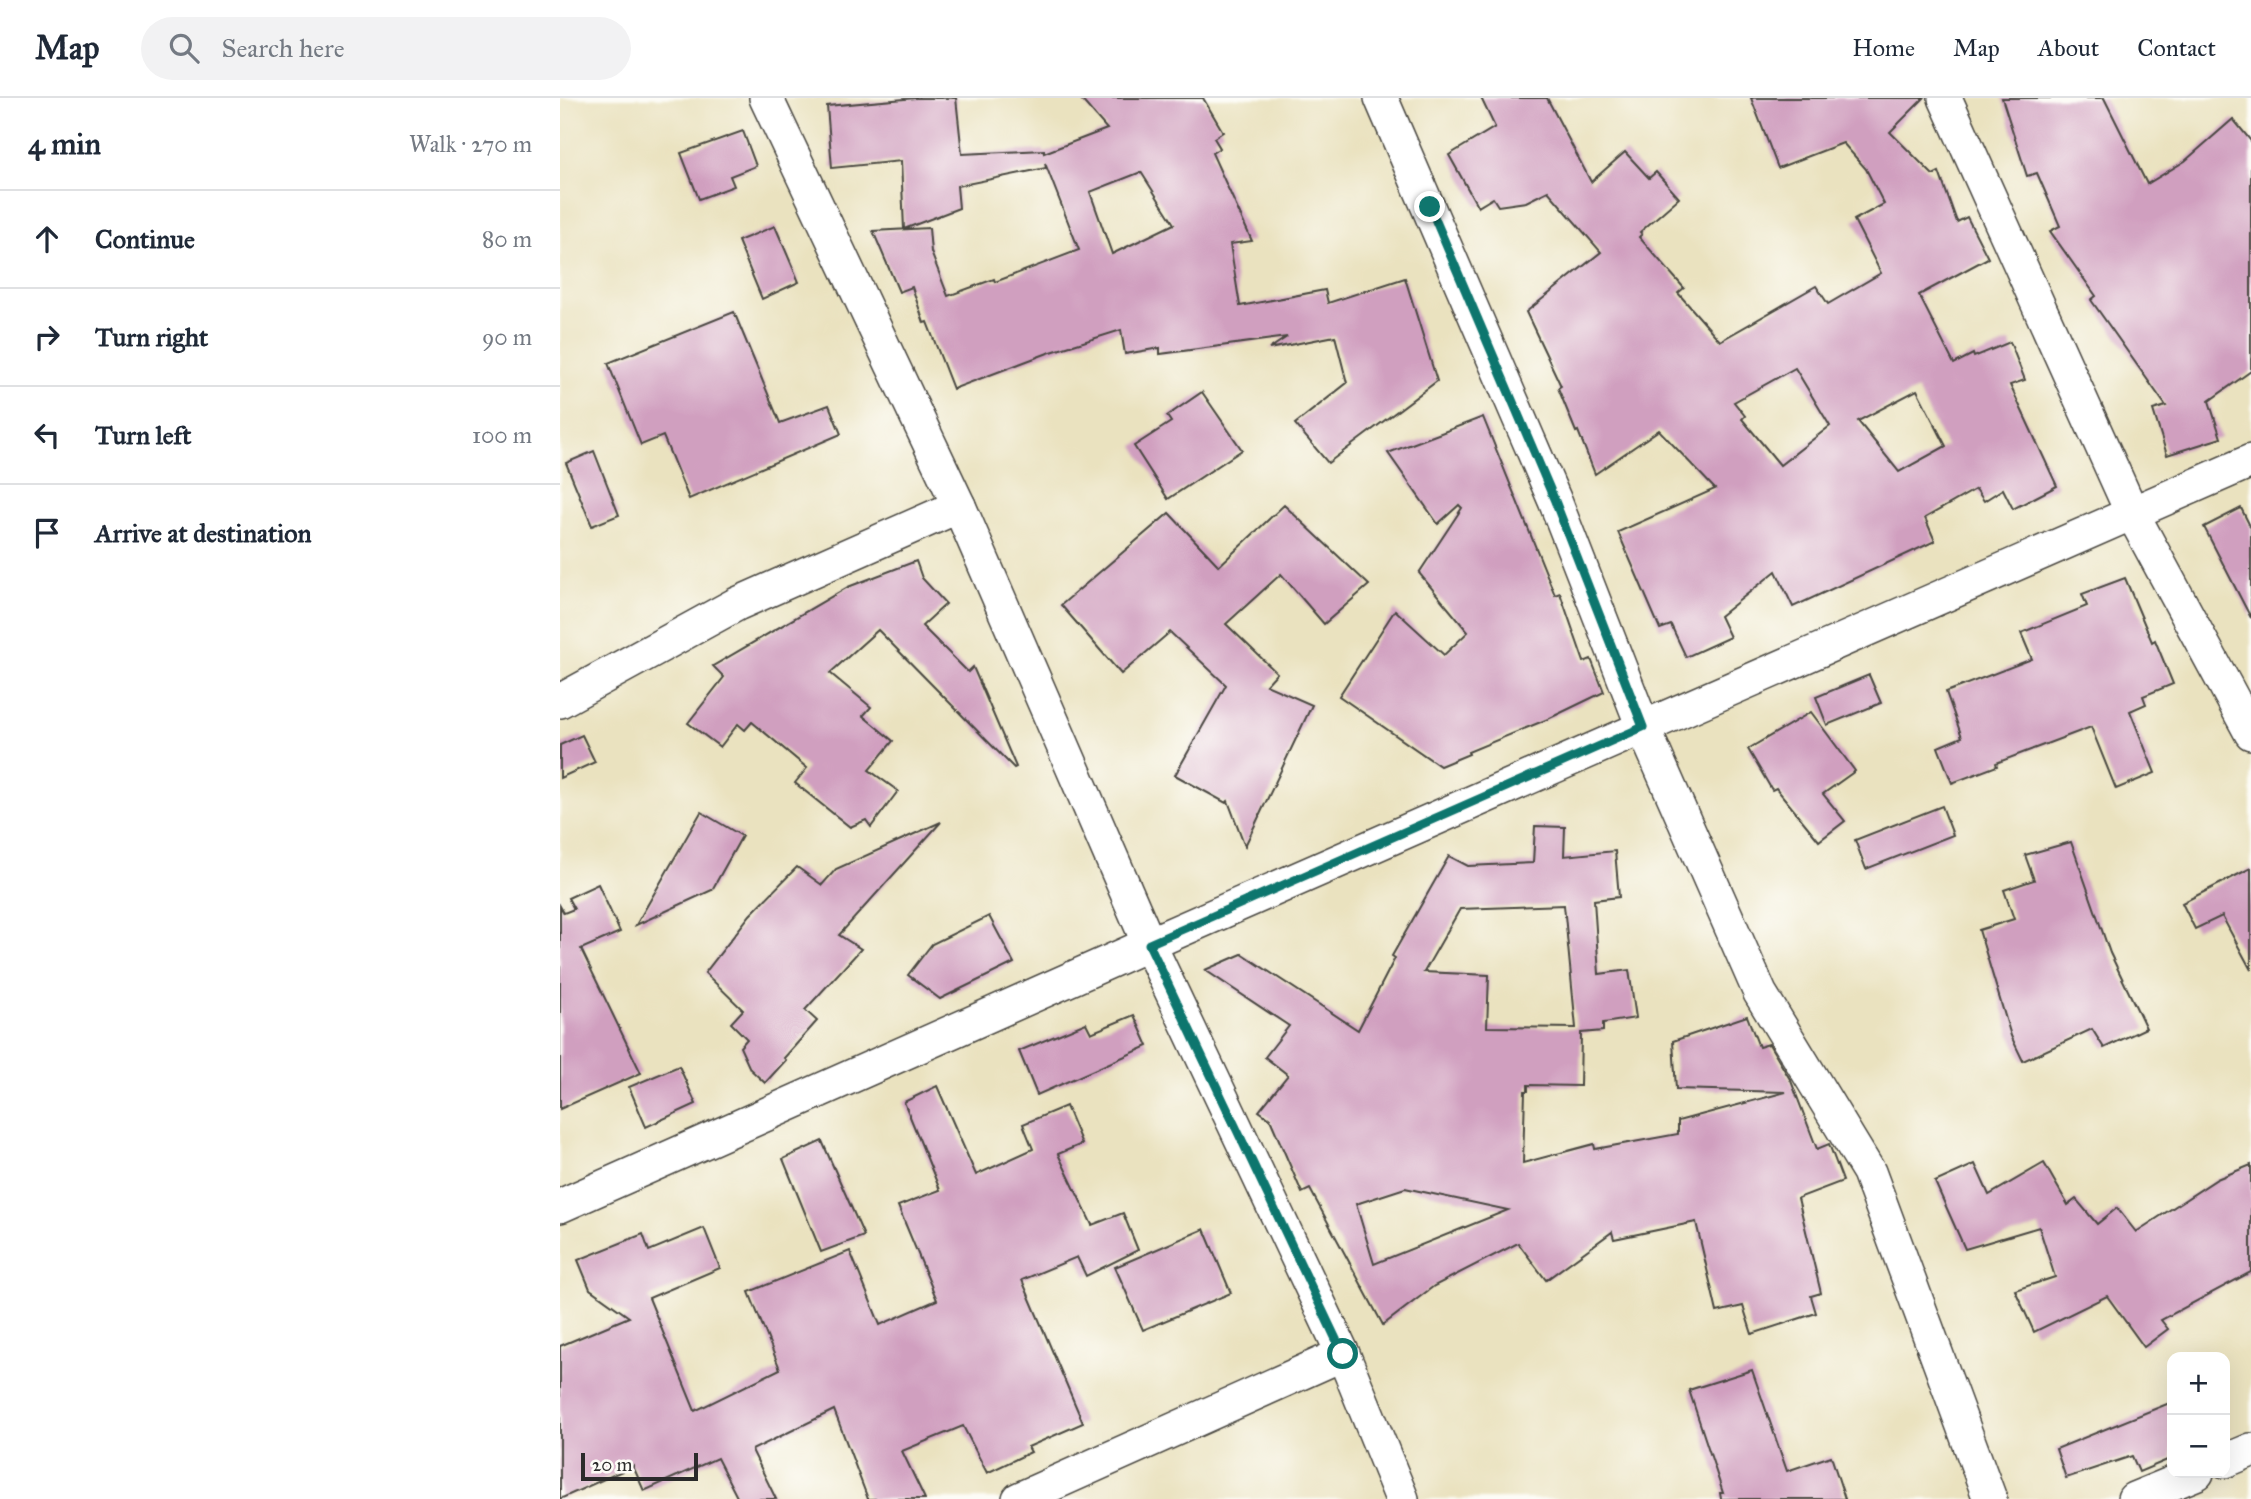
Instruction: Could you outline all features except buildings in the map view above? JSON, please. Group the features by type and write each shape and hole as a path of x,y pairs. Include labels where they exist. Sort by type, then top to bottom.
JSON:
{"street":[{"path":"766,98 959,506 1149,944 1343,1354 1402,1499"},
{"path":"1381,98 1555,501 1643,727 1760,993 1869,1172 1990,1499"},
{"path":"1945,98 2132,513 2251,733"},
{"path":"560,1206 1149,944 2251,461"},
{"path":"560,701 737,604 959,506"},
{"path":"1019,1499 1343,1354"},
{"path":"2230,1459 2251,1450"},
{"path":"2134,1499 2185,1478"}],"route":[{"path":"1343,1354 1149,944 1643,727 1555,501 1430,207"}]}
